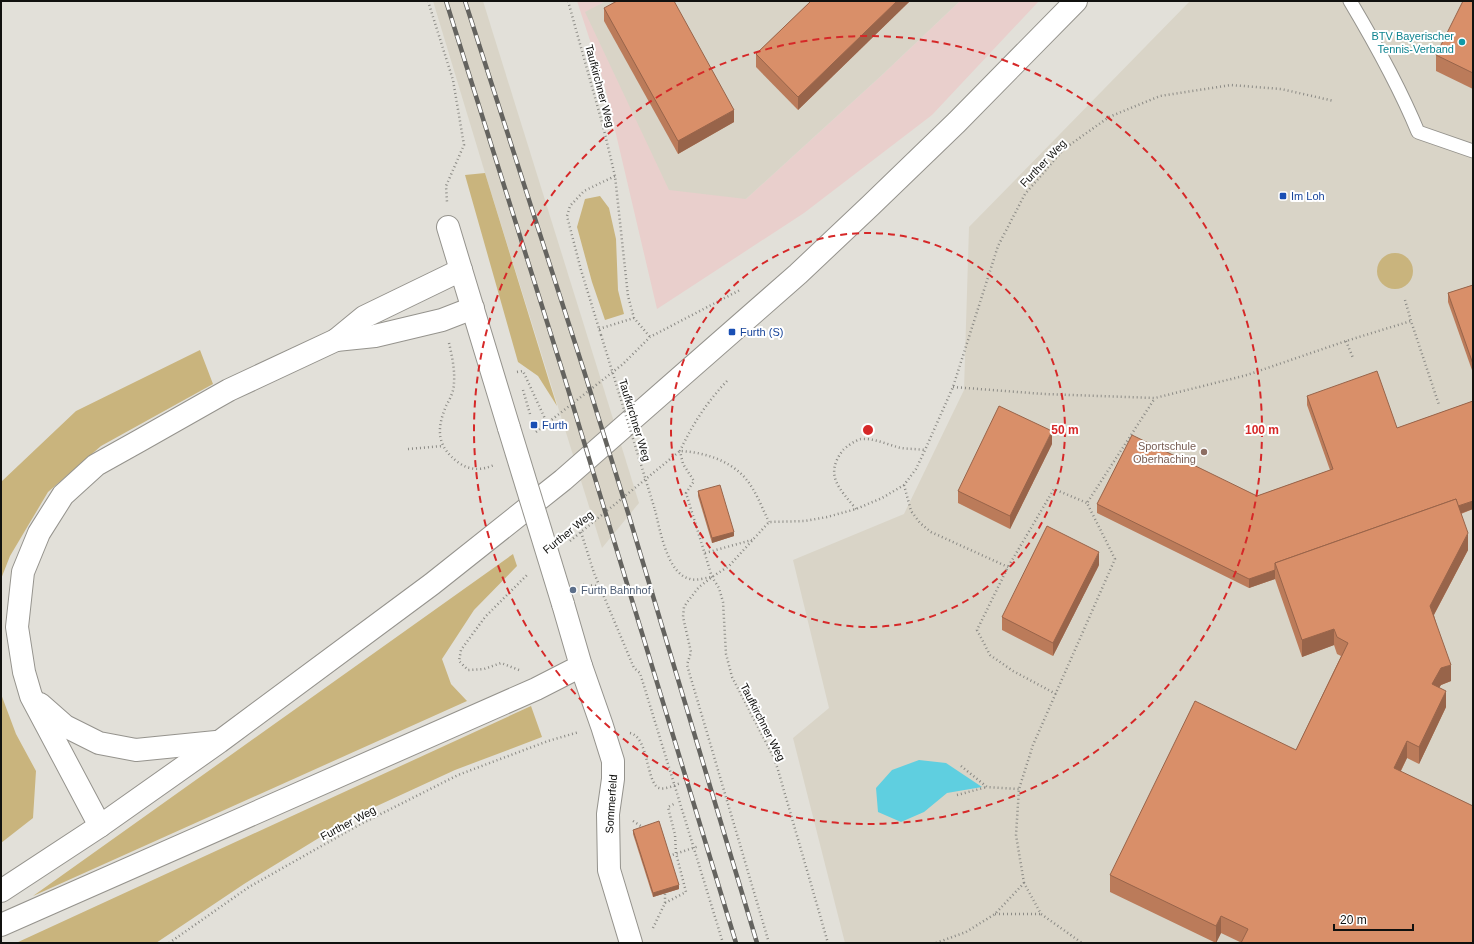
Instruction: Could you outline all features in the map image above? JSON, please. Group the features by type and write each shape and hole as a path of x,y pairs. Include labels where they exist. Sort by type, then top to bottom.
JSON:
{"main road":[{"path":"1,891 100,826 220,742 432,584 563,480 798,274 957,122 1076,1"},
{"name":"Sommerfeld","path":"448,227 581,666 613,761 613,779 608,814 609,870 631,943"},
{"path":"100,826 31,696 24,672 17,628 23,572 39,534 63,495 96,465 229,390 336,340 364,317 461,270"},
{"path":"336,340 375,336 442,320 473,308"},
{"path":"1,925 536,688 581,666"},
{"path":"31,696 65,726 99,743 136,750 220,742"}],"lane":[{"path":"1350,1 1405,101 1418,132 1473,151"}],"path":[{"path":"428,1 453,80 464,144 446,186 448,227"},
{"name":"Taufkirchner Weg","path":"568,1 603,126 615,176 628,296 634,318"},
{"name":"Further Weg","path":"769,522 805,521 827,517 856,509 882,498 904,485 916,469 953,387 998,246 1025,194 1064,150 1109,117 1160,96 1231,85 1281,89 1334,101"},
{"name":"Taufkirchner Weg","path":"615,176 584,191 570,206 568,216 581,270 667,552 674,568 682,576 691,580 712,577"},
{"path":"535,432 623,364 650,337 745,288"},
{"path":"1405,300 1439,405"},
{"path":"599,329 634,318 650,337"},
{"path":"442,320 450,345 454,384 440,423 440,435 443,446 457,461 470,468 479,470 494,465 500,460"},
{"path":"953,387 1044,394 1155,398 1247,375 1346,341 1411,321"},
{"path":"1346,341 1353,358"},
{"path":"727,381 713,395 693,424 680,451 696,452 718,459 737,470 746,479 769,522 729,566 699,587 692,595 684,607 683,622 691,652 687,665 769,943"},
{"path":"530,383 547,423"},
{"path":"1087,503 1155,398"},
{"path":"856,509 841,490 833,474 836,460 846,447 860,439 901,448 925,450"},
{"path":"408,449 443,446"},
{"name":"Taufkirchner Weg","path":"680,451 683,464 694,481 686,493 712,577 719,588 723,602 728,666 732,677 774,758 828,943"},
{"name":"Further Weg","path":"569,542 680,451"},
{"path":"904,485 911,511 920,523 931,532 1008,567"},
{"path":"1056,694 1012,671 990,655 977,630 1008,567 1054,489 1087,503 1115,559 1056,694 1033,745 1018,789 1016,835 1024,883 1041,914 1082,943"},
{"path":"581,532 600,586 634,668 640,673 723,943"},
{"path":"705,553 752,540"},
{"path":"533,570 485,618 461,650 459,662 468,670 484,669 501,663 518,669 536,688"},
{"path":"584,586 600,586"},
{"path":"626,732 634,734 641,742 652,778 656,786 664,788 681,784"},
{"name":"Further Weg","path":"169,943 249,887 357,826 458,775 548,741"},
{"path":"961,766 987,787"},
{"path":"957,795 987,787 1018,789"},
{"path":"665,903 686,892 676,853 675,835 668,807 674,804"},
{"path":"669,856 699,846"},
{"path":"936,943 966,932 995,914 1024,883"},
{"path":"651,933 665,903 665,893"},
{"path":"995,914 1041,914"}],"shaded area":[{"path":"433,1 483,1 597,367 639,503 602,548 485,173"},
{"path":"577,1 606,1 586,12 746,199 882,75 960,1 1039,1 932,115 804,213 657,309 604,83"},
{"path":"606,1 960,1 882,75 746,199 669,190 585,12"},
{"name":"Sportschule Oberhaching","path":"1190,1 1473,1 1473,943 845,943 793,738 829,708 793,560 904,514 964,390 969,227"},
{"path":"485,173 557,406 538,376 518,362 465,175"},
{"path":"600,196 609,208 616,239 618,290 624,314 605,320 592,282 577,227 585,199"},
{"path":"1399,253 1408,258 1412,264 1412,278 1408,284 1399,289 1391,289 1382,284 1378,278 1377,267 1382,258 1388,254"},
{"path":"200,350 213,384 101,446 48,492 10,556 1,579 1,482 76,411"},
{"path":"513,554 517,566 474,610 442,659 451,684 467,701 33,896"},
{"path":"1,694 16,734 36,771 33,818 1,843"},
{"path":"531,706 542,737 455,770 353,817 244,884 156,943 16,943"}],"water":[{"path":"919,760 946,763 982,787 947,793 924,812 901,822 878,812 876,788 892,770"}],"building":[{"path":"617,1 674,1 734,110 678,141 604,8"},
{"path":"811,1 897,1 798,97 756,54"},
{"name":"BTV Bayerischer Tennis-Verband","path":"1463,1 1473,1 1473,73 1436,55"},
{"path":"1473,285 1473,364 1448,293"},
{"path":"1377,371 1397,428 1473,401 1473,501 1458,506 1456,499 1275,563 1275,570 1249,579 1097,504 1132,435 1257,496 1333,469 1307,396"},
{"path":"999,406 1052,431 1010,516 958,491"},
{"path":"720,485 734,532 712,538 698,491"},
{"path":"1456,499 1468,533 1430,606 1451,665 1441,668 1432,684 1446,691 1419,747 1407,741 1394,768 1473,806 1473,943 1241,943 1248,929 1221,916 1216,926 1110,875 1195,701 1296,750 1348,643 1337,637 1334,629 1302,640 1275,563"},
{"path":"1047,526 1099,552 1053,643 1002,617"},
{"path":"659,821 679,885 653,893 633,830"}],"railway":[{"path":"446,1 564,376 736,943"},
{"path":"465,1 629,516 757,943"}],"place":[{"name":"BTV Bayerischer Tennis-Verband","path":"1462,42"},
{"name":"Im Loh","path":"1283,196"},
{"name":"Furth (S)","path":"732,332"},
{"name":"Furth","path":"534,425"},
{"name":"Sportschule Oberhaching","path":"1204,452"},
{"name":"Furth Bahnhof","path":"573,590"}]}
